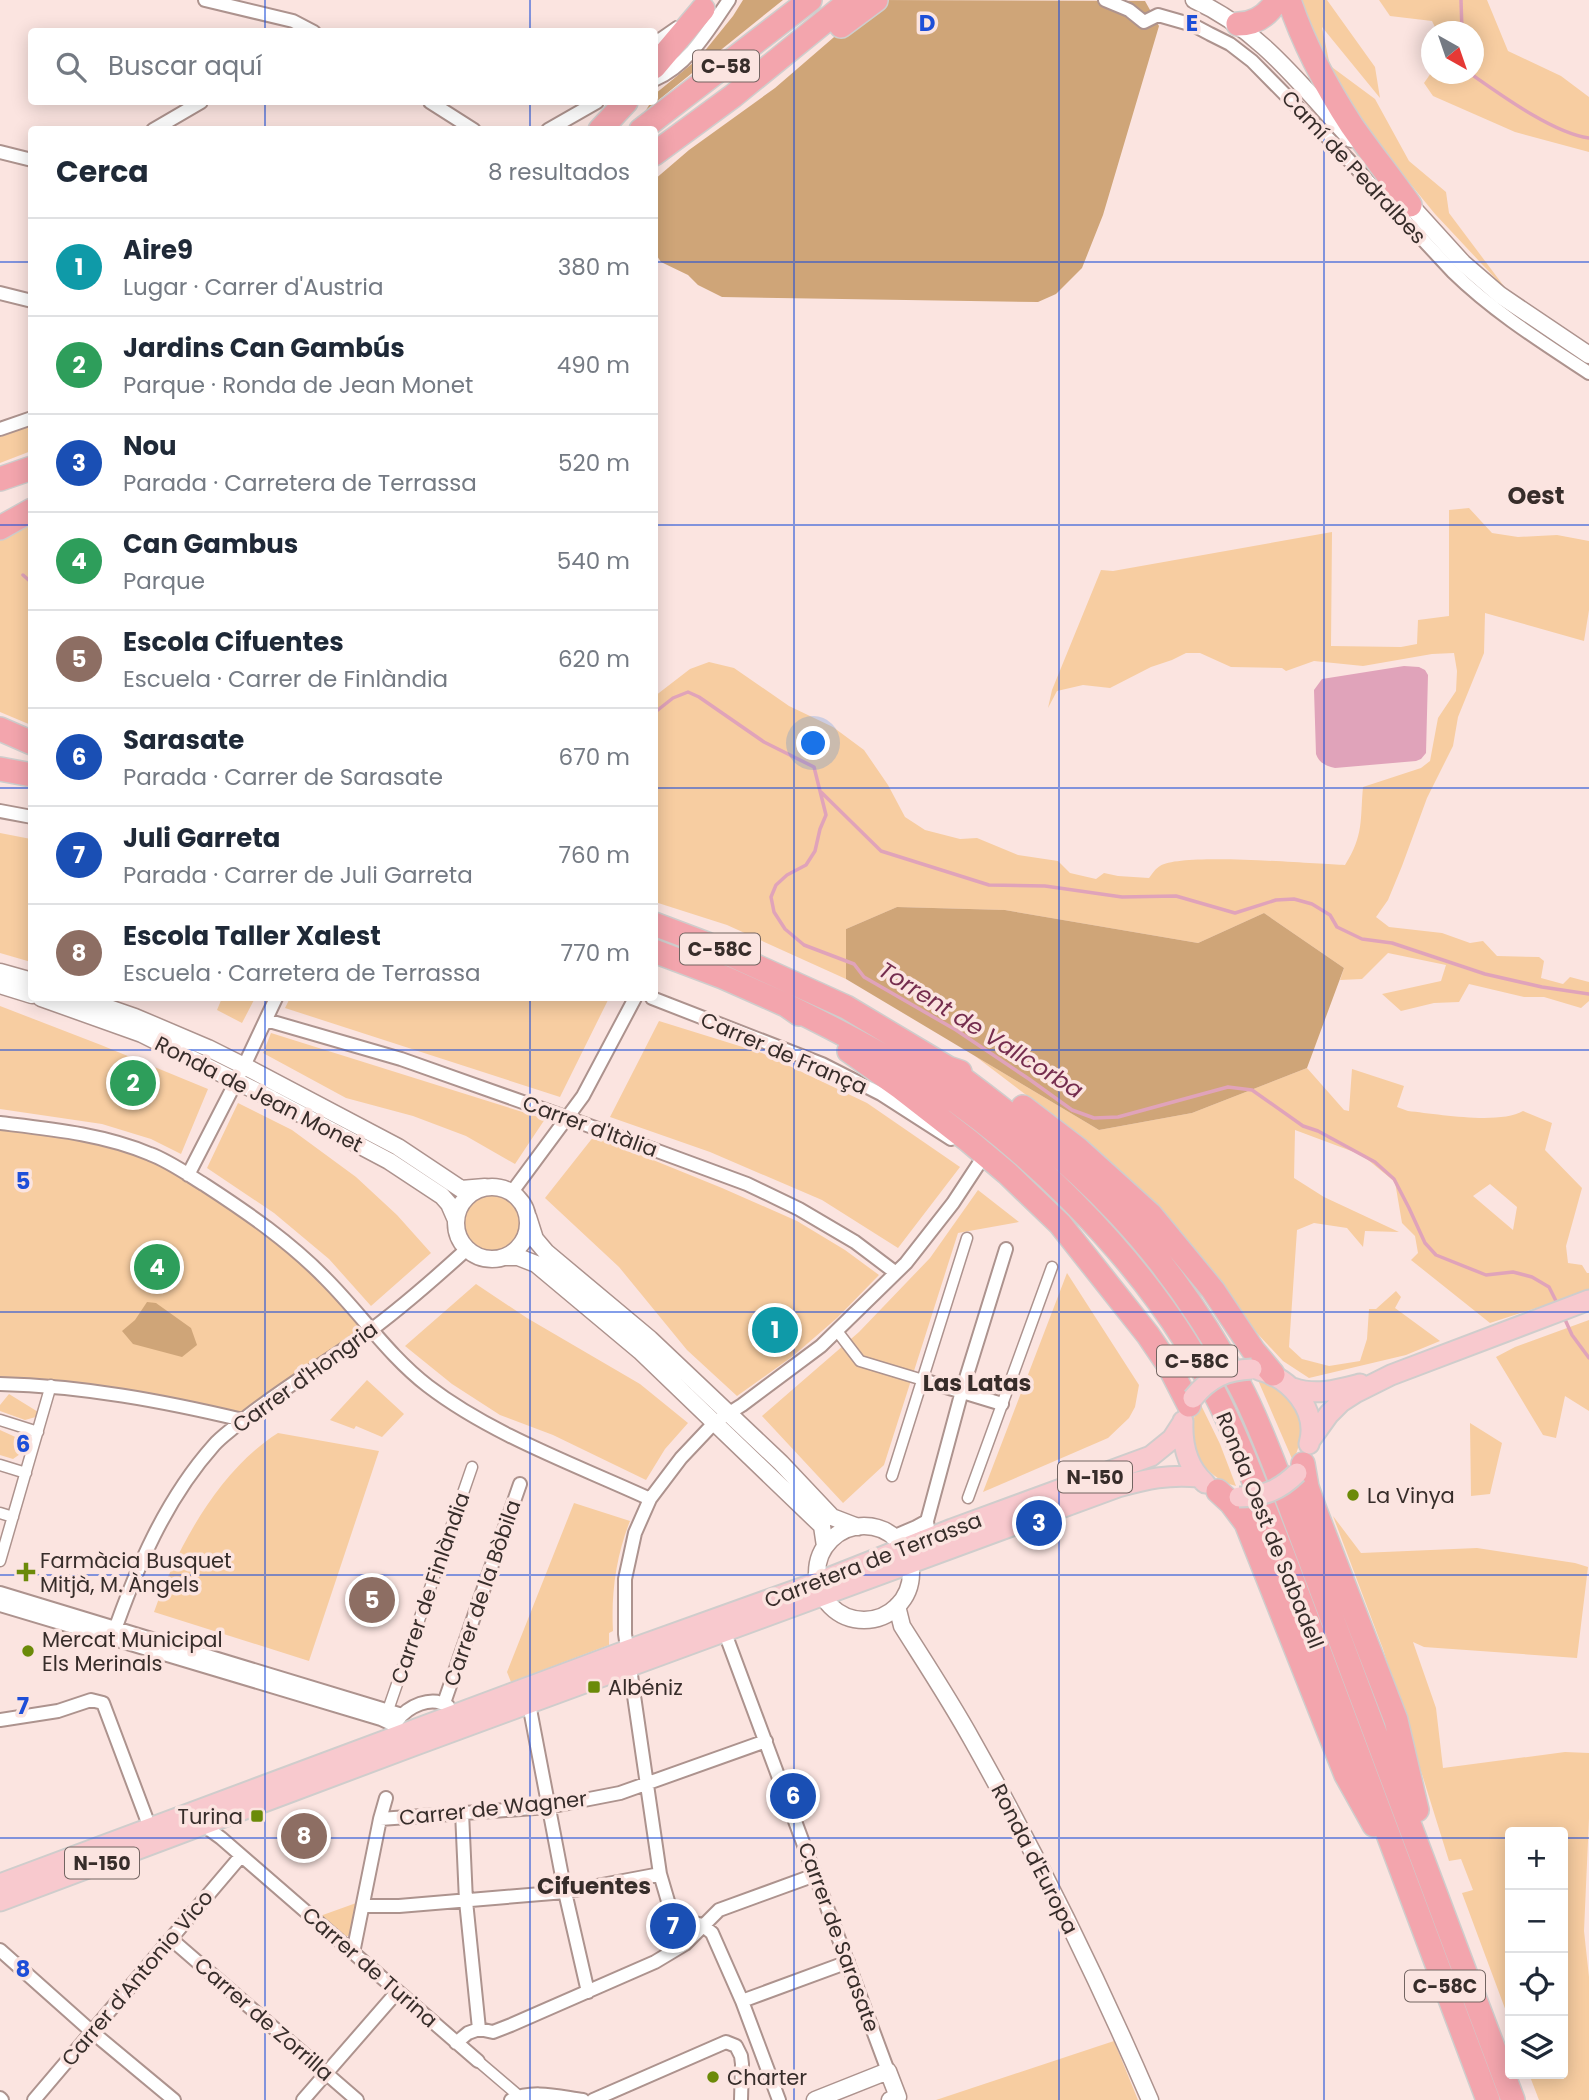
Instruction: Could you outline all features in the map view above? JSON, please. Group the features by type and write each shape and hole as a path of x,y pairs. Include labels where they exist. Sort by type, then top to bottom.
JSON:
{"highway":[{"name":"C-58","path":"646,126 810,0"},
{"name":"C-58","path":"658,151 733,96 851,0"},
{"path":"733,96 810,50 876,0"},
{"path":"1238,24 1258,20 1277,0"},
{"path":"1289,0 1328,86 1355,129 1410,205"},
{"path":"658,62 708,4"},
{"path":"604,126 623,105"},
{"path":"0,479 28,469"},
{"path":"0,510 28,500"},
{"path":"0,528 28,512"},
{"path":"0,729 28,741"},
{"path":"0,744 28,749"},
{"path":"0,769 28,774"},
{"name":"C-58C","path":"658,926 707,944 846,1006 948,1068"},
{"name":"C-58C","path":"658,953 786,1005"},
{"path":"786,1005 958,1132 1060,1224 1148,1335 1169,1366 1189,1408"},
{"name":"Ronda Oest de Sabadell","path":"786,1005 890,1059 937,1089 995,1132 1099,1229 1154,1294 1188,1344 1252,1479 1488,2100"},
{"path":"948,1068 987,1083 1004,1094 1079,1149 1135,1199 1213,1290 1253,1350 1262,1371"},
{"name":"Ronda Oest de Sabadell","path":"948,1068 1011,1115 1063,1159 1119,1213 1175,1281 1242,1388 1276,1469 1513,2100"},
{"path":"1300,1469 1396,1720 1417,1812 1421,1851"},
{"path":"1229,1494 1231,1503 1246,1523 1346,1775 1403,1872"}],"main road":[{"path":"1262,1371 1293,1388 1305,1392 1325,1392 1391,1375 1589,1300"},
{"name":"N-150","path":"1189,1408 1202,1387 1215,1377 1228,1372 1262,1371"},
{"path":"1189,1408 1185,1450 1199,1477 1229,1494 1258,1496 1276,1490 1300,1469 1311,1439 1329,1413 1341,1402 1391,1375"},
{"path":"1293,1388 1308,1412 1311,1439"},
{"name":"Carretera de Terrassa","path":"928,1530 1152,1457 1172,1440 1189,1408"},
{"name":"Carretera de Terrassa","path":"8,1882 399,1732 629,1659 908,1556 1118,1487 1158,1477 1199,1477"},
{"path":"908,1556 928,1530"},
{"name":"Carretera de Terrassa","path":"451,1716 528,1704 629,1659 666,1637 722,1625"},
{"name":"Carretera de Terrassa","path":"0,1901 225,1816 399,1732"}],"street":[{"path":"205,0 293,21 306,28"},
{"path":"658,78 673,69 690,53 708,33 729,0"},
{"name":"Camí de Pedralbes","path":"1105,0 1129,10 1144,22 1158,15 1193,25 1241,52 1277,85 1481,299 1589,373"},
{"path":"1194,0 1238,24 1265,47 1463,263 1500,295 1589,355"},
{"path":"658,41 708,4"},
{"path":"160,126 196,105"},
{"path":"435,105 468,126"},
{"path":"544,126 573,105"},
{"path":"555,126 592,105"},
{"path":"0,152 28,159"},
{"path":"0,293 28,300"},
{"path":"0,429 28,419"},
{"path":"0,811 28,816"},
{"path":"0,972 28,980"},
{"path":"0,985 28,994"},
{"name":"Carrer de França","path":"658,1000 822,1064 881,1094 980,1162 1076,1246"},
{"name":"Ronda de Jean Monet","path":"50,1001 132,1030 237,1081 389,1161 442,1196 456,1220"},
{"name":"Ronda de Jean Monet","path":"89,1001 135,1017 244,1066 398,1147 460,1189 485,1187"},
{"path":"188,1175 274,1001"},
{"path":"512,1192 568,1118 605,1058 634,1001"},
{"name":"Carrer d'Itàlia","path":"265,1020 401,1059 747,1184 789,1204 855,1242 896,1273"},
{"path":"0,1123 54,1129 112,1141 150,1154 188,1175 252,1215 301,1254 328,1280 392,1353 427,1385 466,1413 650,1499"},
{"path":"779,2100 742,2001 712,1933 702,1925 680,1919 670,1908 660,1874 625,1634 625,1579 635,1533 650,1499 681,1458 722,1417 821,1346 906,1264 953,1203 980,1162"},
{"path":"825,1546 822,1526 722,1417 648,1336 535,1239 521,1201 512,1192 494,1186 485,1187 473,1192 462,1203 456,1220 460,1239 467,1249 481,1257 518,1257 536,1265 640,1351 722,1417 781,1463 832,1517 858,1527 880,1529 908,1556"},
{"path":"503,1257 514,1251 523,1241 528,1217"},
{"path":"892,1476 967,1238"},
{"name":"Carrer d'Hongria","path":"114,1632 134,1576 185,1481 215,1444 258,1407 396,1311 467,1249"},
{"path":"858,1527 841,1531 825,1546 818,1563 820,1589 834,1609 851,1619 871,1620 884,1617 897,1606 908,1589 908,1556 916,1527 928,1530 962,1391 1006,1249"},
{"path":"968,1497 1052,1267"},
{"path":"837,1331 860,1362 1002,1404"},
{"path":"0,1384 51,1385 174,1404 243,1420"},
{"path":"0,1561 51,1385"},
{"path":"0,1420 38,1432"},
{"path":"0,1465 26,1473"},
{"name":"Carrer de Finlàndia","path":"388,1710 472,1467"},
{"name":"Carrer de la Bòbila","path":"451,1716 520,1484"},
{"path":"0,1513 13,1517"},
{"path":"0,1593 381,1719 399,1732"},
{"path":"0,1605 114,1632 388,1710 399,1732"},
{"name":"Ronda d'Europa","path":"897,1606 902,1626 971,1739 1047,1880 1110,2007 1150,2100"},
{"path":"884,1617 902,1626"},
{"name":"Carrer de Sarasate","path":"722,1625 848,1962 896,2099"},
{"path":"0,1720 58,1711 91,1700 103,1703 150,1828"},
{"path":"528,1704 565,1892 588,1992"},
{"name":"Carrer de Wagner","path":"380,1819 548,1807 620,1793 766,1741"},
{"path":"354,1953 386,1798"},
{"path":"462,1812 479,2029"},
{"path":"221,1838 225,1816"},
{"name":"Carrer de Turina","path":"203,1825 478,2061 515,2098"},
{"name":"Carrer d'Antonio Vico","path":"34,2100 241,1856"},
{"path":"364,1906 399,1906 565,1892 660,1874"},
{"path":"456,2043 468,2033 479,2029 494,2032 655,1962 685,1944 719,1910 815,1875"},
{"name":"Carrer de Zorrilla","path":"171,1939 357,2100"},
{"path":"0,1950 174,2100"},
{"path":"742,2001 848,1962"},
{"path":"303,2100 397,1992"},
{"path":"593,2100 726,2042 736,2046 741,2056 741,2100"},
{"path":"815,2100 888,2071"},
{"path":"515,2098 541,2094 583,2100"}],"shaded area":[{"path":"743,0 783,0 658,100 658,92 699,58"},
{"path":"877,0 1145,1 1159,26 1103,215 1082,268 1056,294 1038,302 722,297 698,285 688,275 661,262 658,258 658,177 689,150 775,88"},
{"path":"1299,0 1327,0 1375,67 1380,98 1322,27 1329,61 1325,62 1375,99 1409,161 1446,192 1449,213 1509,293 1435,214 1350,110 1324,61"},
{"path":"1379,0 1487,0 1508,51 1561,76 1589,97 1589,152 1515,132 1433,96 1425,84 1484,84 1484,21 1432,21 1390,16"},
{"path":"28,427 28,452 0,463 0,437"},
{"path":"1469,508 1492,533 1518,537 1557,535 1589,541 1589,610 1584,641 1485,613 1484,653 1458,717 1453,746 1427,798 1388,900 1376,917 1389,927 1442,933 1470,943 1483,941 1497,956 1539,957 1544,961 1541,978 1563,984 1570,977 1589,982 1589,1001 1581,1008 1544,997 1524,997 1469,984 1459,1002 1434,1003 1401,1011 1382,994 1441,981 1446,965 1388,953 1362,979 1340,980 1344,968 1264,913 1198,943 1005,910 897,907 846,929 846,979 727,925 658,903 658,694 690,669 709,662 734,668 789,706 833,727 864,750 888,785 905,817 925,830 960,839 977,838 1018,855 1058,861 1070,873 1096,879 1104,873 1149,878 1160,866 1194,860 1345,865 1358,836 1363,787 1421,768 1430,761 1438,718 1456,691 1454,653 1432,654 1363,666 1314,661 1286,671 1282,668 1231,667 1200,653 1186,653 1110,688 1083,685 1057,691 1048,708 1052,690 1101,570 1113,571 1332,532 1331,646 1401,647 1417,644 1418,620 1449,616 1449,510"},
{"path":"28,524 28,724 0,712 0,539"},
{"path":"1404,666 1419,667 1428,675 1426,753 1421,759 1335,768 1321,762 1316,754 1314,690 1322,679"},
{"path":"0,833 28,838 28,961 0,953"},
{"path":"897,907 1005,910 1198,943 1264,913 1344,968 1307,1068 1192,1113 1099,1130 846,979 846,929"},
{"path":"221,1001 253,1001 242,1023 217,1010"},
{"path":"288,1001 608,1001 560,1097 285,1008"},
{"path":"0,1006 208,1089 181,1154 151,1139 102,1124 0,1109"},
{"path":"659,1021 762,1053 867,1103 960,1167 898,1248 822,1200 710,1152 610,1117"},
{"path":"271,1033 545,1119 515,1164 466,1136 413,1116 346,1098 263,1053"},
{"path":"975,1056 1099,1130 1192,1113 1307,1068 1344,1110 1349,1111 1352,1069 1404,1086 1397,1107 1408,1111 1484,1118 1523,1111 1552,1123 1545,1150 1582,1188 1566,1246 1568,1263 1582,1265 1589,1273 1589,1291 1490,1323 1411,1260 1418,1253 1415,1236 1402,1223 1395,1182 1362,1155 1295,1130 1294,1178 1324,1197 1399,1232 1365,1231 1363,1247 1347,1228 1314,1223 1297,1230 1289,1347 1302,1359 1329,1366 1360,1361 1367,1339 1369,1309 1376,1309 1396,1291 1401,1297 1395,1308 1440,1341 1406,1355 1309,1378 1283,1361 1255,1331 1210,1269 1149,1200 1083,1138","holes":["1490,1184 1517,1207 1513,1230 1473,1196"]},
{"path":"137,1066 152,1073 141,1096 126,1089"},
{"path":"238,1103 292,1130 356,1177 397,1215 431,1253 371,1306 329,1259 274,1213 207,1168"},
{"path":"0,1123 151,1154 252,1215 372,1329 243,1420 174,1404 0,1384"},
{"path":"594,1136 797,1221 845,1250 879,1275 837,1318 793,1356 737,1396 687,1350 619,1267 545,1198"},
{"path":"978,1190 1019,1222 958,1233 884,1465 843,1503 762,1416 859,1332 930,1258"},
{"path":"492,1191 510,1197 518,1205 524,1223 518,1241 510,1249 492,1255 474,1249 466,1241 460,1223 466,1205 474,1197"},
{"path":"1067,1273 1139,1385 1135,1407 1129,1418 1108,1438 983,1492"},
{"path":"476,1284 527,1318 640,1384 688,1423 665,1449 646,1480 553,1435 500,1415 452,1384 405,1346"},
{"path":"147,1302 156,1303 191,1328 197,1345 182,1357 133,1344 122,1331 135,1320"},
{"path":"1589,1320 1589,1411 1565,1396 1556,1438 1543,1435 1496,1357 1515,1347"},
{"path":"1257,1378 1282,1390 1296,1410 1301,1432 1293,1461"},
{"path":"367,1380 404,1414 382,1437 356,1426 354,1429 330,1420"},
{"path":"9,1394 43,1415 25,1420 0,1411 0,1405"},
{"path":"1200,1403 1236,1486 1212,1474 1197,1454 1192,1429"},
{"path":"1470,1423 1502,1443 1490,1494 1471,1496"},
{"path":"0,1430 33,1445 13,1459 0,1455"},
{"path":"278,1433 379,1451 309,1661 154,1612 163,1587 188,1537 218,1489 256,1449"},
{"path":"574,1503 630,1521 616,1575 613,1631 609,1633 609,1645 511,1682 507,1672"},
{"path":"1333,1516 1361,1553 1477,1548 1588,1567 1577,1658 1424,1647 1413,1642 1436,1708 1443,1768 1565,1752 1589,1753 1584,1931 1589,1977 1589,2100 1539,2100 1531,2079 1568,2079 1568,1827 1505,1827 1505,2009 1462,1893 1473,1890 1461,1859 1449,1861 1383,1649"},
{"path":"359,1902 351,1935 344,1937 320,1916"},
{"path":"1114,2041 1138,2100 936,2100"}],"waterway":[{"path":"1461,0 1462,21"},
{"path":"1484,83 1544,121 1575,135 1589,138"},
{"name":"Torrent de Vallcorba","path":"23,575 28,579"},
{"name":"Torrent de Vallcorba","path":"658,710 673,698 688,692 764,742 814,767 826,815 815,851 806,865 787,875 776,885 771,897 774,912 785,929 804,945 854,964 864,977 956,1030 1072,1110 1094,1118 1118,1117 1228,1087 1252,1090 1303,1126 1318,1131 1375,1162 1394,1179 1425,1243 1436,1255 1486,1275 1513,1272 1532,1277 1549,1287 1558,1305"},
{"path":"821,792 881,851 989,885 1045,886 1122,897 1176,896 1235,913 1276,900 1294,899 1312,904 1330,915 1337,927 1362,939 1392,943 1485,974 1589,994"},
{"name":"Torrent de Vallcorba","path":"1563,1315 1572,1335 1589,1358"}],"place":[{"name":"Jardins Can Gambús","path":"133,1083"},
{"name":"Can Gambus","path":"157,1267"},
{"name":"Aire9","path":"775,1330"},
{"name":"La Vinya","path":"1353,1495"},
{"name":"Nou","path":"1039,1523"},
{"name":"Farmàcia Busquet Mitjà, M. Àngels","path":"26,1572"},
{"name":"Escola Cifuentes","path":"372,1600"},
{"name":"Mercat Municipal Els Merinals","path":"28,1651"},
{"name":"Albéniz","path":"594,1687"},
{"name":"Sarasate","path":"793,1796"},
{"name":"Turina","path":"257,1816"},
{"name":"Escola Taller Xalest","path":"304,1836"},
{"name":"Juli Garreta","path":"673,1926"},
{"name":"Charter","path":"713,2077"}],"district":[{"name":"Oest","path":"1536,495"},
{"name":"Las Latas","path":"977,1383"},
{"name":"Cifuentes","path":"594,1886"}]}
